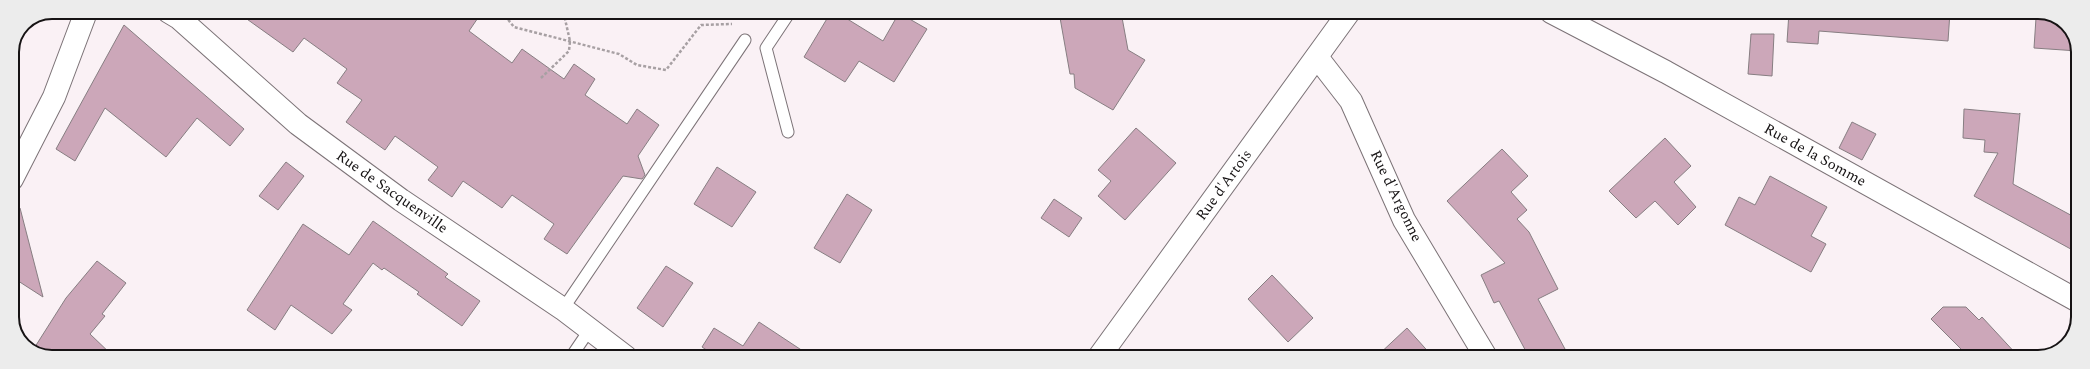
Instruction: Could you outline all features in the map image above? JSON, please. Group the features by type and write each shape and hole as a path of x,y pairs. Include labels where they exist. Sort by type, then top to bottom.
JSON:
{"street":[{"path":"19,165 54,97 83,19"},
{"name":"Rue de Sacquenville","path":"181,19 298,124 401,200 563,309 617,350"},
{"name":"Rue d'Artois","path":"1104,350 1345,19"},
{"name":"Rue de la Somme","path":"1564,19 1666,72 2071,297"},
{"name":"Rue d'Argonne","path":"1317,57 1351,101 1404,220 1482,350"}],"lane":[{"path":"785,19 766,48 788,132"},
{"path":"563,309 745,40"},
{"path":"576,350 590,329"}],"path":[{"path":"508,19 514,27 619,54 637,65 666,70 701,26 735,24 745,32 745,40"},
{"path":"541,78 569,51 570,41 565,19"}],"building":[{"path":"247,19 477,19 469,31 512,63 522,49 564,79 574,64 595,79 585,95 627,124 637,109 659,125 638,156 645,175 642,179 623,176 567,254 544,239 554,224 512,195 502,208 463,181 452,197 428,180 438,167 395,136 385,150 346,122 362,100 337,83 347,69 304,38 293,52"},
{"path":"827,19 847,19 883,41 896,19 910,19 927,29 894,82 859,61 845,82 804,57"},
{"path":"1060,19 1122,19 1128,50 1145,60 1113,110 1075,88 1074,74 1070,74"},
{"path":"1789,19 1950,19 1948,41 1819,31 1818,44 1787,42"},
{"path":"2036,19 2042,19 2054,23 2063,30 2067,36 2071,51 2034,48"},
{"path":"124,25 244,129 230,146 197,118 166,157 105,108 75,161 56,149"},
{"path":"1751,34 1774,34 1772,76 1748,74"},
{"path":"1964,109 2020,113 2013,184 2071,215 2071,249 1974,196 1998,153 1984,152 1985,140 1963,138"},
{"path":"1852,122 1876,134 1862,160 1839,148"},
{"path":"1136,128 1176,163 1125,220 1098,196 1111,181 1098,170"},
{"path":"1665,138 1691,166 1674,182 1696,207 1678,225 1655,201 1636,218 1609,191"},
{"path":"1502,149 1528,176 1511,192 1527,210 1517,219 1529,232 1558,289 1538,299 1565,349 1525,350 1499,301 1494,303 1481,275 1505,263 1447,201"},
{"path":"286,162 304,176 278,210 259,196"},
{"path":"717,167 756,192 732,227 694,204"},
{"path":"1770,176 1827,207 1811,236 1826,244 1811,272 1725,225 1739,197 1755,205"},
{"path":"847,194 872,210 840,263 814,248"},
{"path":"1054,199 1082,218 1069,237 1041,218"},
{"path":"20,208 43,297 19,282"},
{"path":"373,221 448,274 445,277 480,301 462,326 417,294 419,292 384,268 382,270 373,263 343,304 352,310 332,334 291,305 275,330 247,310 303,224 349,255"},
{"path":"97,261 126,283 102,314 105,316 90,334 107,350 48,350 36,346 66,298"},
{"path":"666,266 693,283 663,327 637,308"},
{"path":"1272,275 1313,318 1288,342 1248,299"},
{"path":"1943,307 1966,307 1979,320 1982,317 2013,350 1962,350 1931,319"},
{"path":"759,322 801,350 706,350 702,347 714,328 743,346"},
{"path":"1407,328 1427,350 1383,350"}]}
